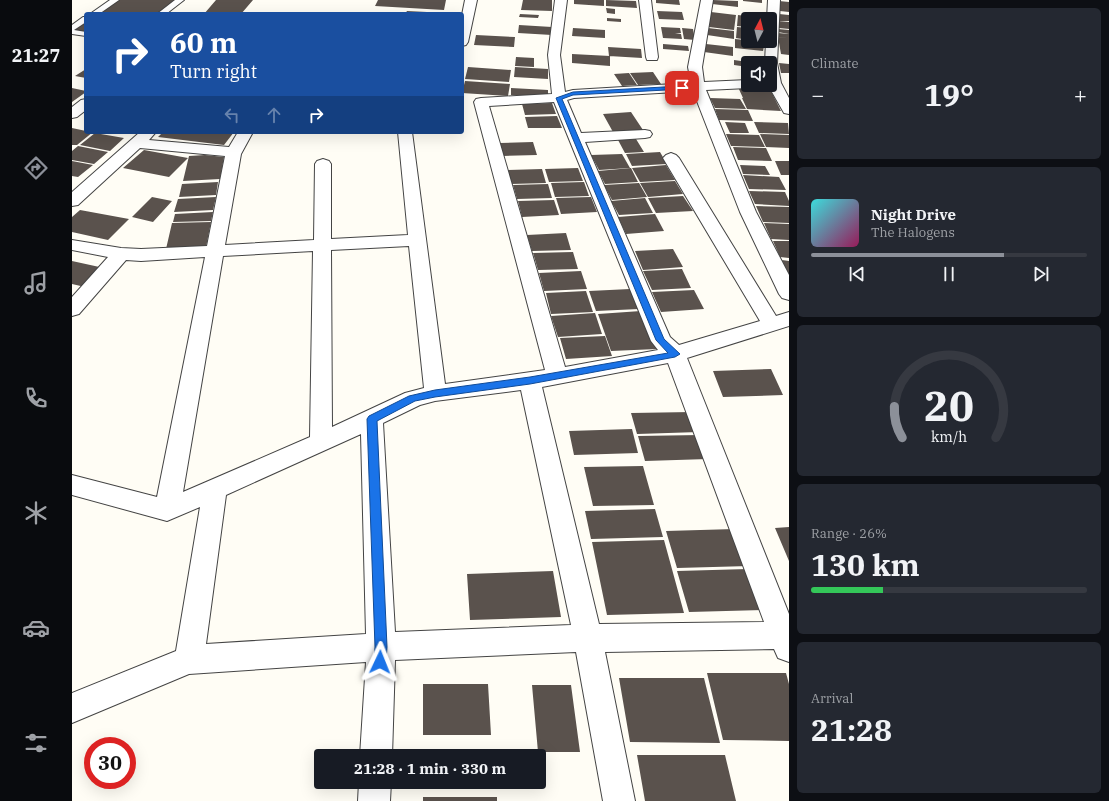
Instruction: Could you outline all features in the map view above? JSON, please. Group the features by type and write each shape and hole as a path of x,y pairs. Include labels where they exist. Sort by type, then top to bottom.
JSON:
{"street":[{"path":"464,33 471,0"},
{"path":"72,708 189,660 381,647 588,638 787,640 675,354 661,340 559,98 554,55 561,0"},
{"path":"645,0 652,57"},
{"path":"706,0 695,67 698,87 748,212 789,294"},
{"path":"770,56 774,0"},
{"path":"557,375 481,102 559,98 573,94 741,84"},
{"path":"777,91 789,110"},
{"path":"72,114 84,105"},
{"path":"72,201 147,134"},
{"path":"167,510 234,152 244,134"},
{"path":"405,134 435,393"},
{"path":"576,138 645,134"},
{"path":"137,143 234,152"},
{"path":"72,485 167,510 372,419 412,399 435,393 530,381 675,354 780,322 671,158"},
{"path":"321,441 323,164"},
{"path":"72,245 121,254 140,255 417,240"},
{"path":"72,309 121,254"},
{"path":"530,381 588,638 619,801"},
{"path":"372,419 381,647 376,749"},
{"path":"189,660 215,489"},
{"path":"374,801 375,789"}],"lane":[{"path":"97,12 115,0"},
{"path":"164,12 180,0"},
{"path":"72,28 84,20"},
{"path":"72,32 84,34"},
{"path":"72,40 84,34"}],"building":[{"path":"117,0 179,0 163,12 98,12"},
{"path":"216,0 253,0 243,12 206,12"},
{"path":"378,0 446,0 444,10 375,6"},
{"path":"523,0 552,0 552,11 521,10"},
{"path":"574,0 604,0 604,6 574,4"},
{"path":"606,0 636,1 637,8 606,6"},
{"path":"656,0 679,0 680,5 656,3"},
{"path":"713,0 738,1 738,7 712,4"},
{"path":"762,0 762,3 743,1"},
{"path":"779,1 789,2 789,12 780,11"},
{"path":"606,8 615,9 615,14 607,13"},
{"path":"407,11 427,12 406,12"},
{"path":"657,11 682,12 684,20 659,19"},
{"path":"711,12 736,15 734,30 709,27"},
{"path":"520,14 539,15 538,18 519,17"},
{"path":"779,14 789,15 789,21 780,21"},
{"path":"738,15 741,15 741,26 737,26"},
{"path":"607,18 621,19 621,22 607,21"},
{"path":"778,21 789,22 789,29 779,28"},
{"path":"84,22 84,33 72,31"},
{"path":"519,25 552,27 552,35 518,33"},
{"path":"661,27 680,28 681,33 675,34 681,34 682,39 663,38"},
{"path":"737,27 741,27 741,39 736,38"},
{"path":"573,28 605,30 605,38 572,36"},
{"path":"682,28 693,29 695,40 684,39"},
{"path":"708,28 734,31 734,39 707,35"},
{"path":"778,29 789,30 789,34 778,32"},
{"path":"778,33 789,34 789,38 779,37"},
{"path":"476,35 515,37 514,47 474,45"},
{"path":"778,37 789,38 789,55 781,54"},
{"path":"735,39 741,40 741,48 764,48 763,51 735,48"},
{"path":"663,44 688,46 689,51 663,49"},
{"path":"706,44 733,47 733,56 704,52"},
{"path":"608,47 641,49 642,58 609,56"},
{"path":"572,54 610,56 610,66 572,63"},
{"path":"516,57 534,58 534,67 515,66"},
{"path":"734,60 741,61 741,66 734,65"},
{"path":"779,63 789,64 789,73 781,73"},
{"path":"468,67 511,70 509,82 465,79"},
{"path":"515,67 548,69 548,79 514,77"},
{"path":"84,70 84,78 75,76"},
{"path":"653,72 661,84 638,85 630,73"},
{"path":"629,73 637,85 622,86 614,74"},
{"path":"465,81 510,84 508,96 464,93"},
{"path":"738,87 741,87 741,92 772,92 775,99 743,98"},
{"path":"72,88 84,91 84,93 72,102"},
{"path":"511,88 548,90 548,97 511,95"},
{"path":"710,98 740,99 746,109 715,108"},
{"path":"742,98 775,99 781,111 747,109"},
{"path":"552,103 556,114 525,115 522,104"},
{"path":"715,109 748,110 753,121 719,120"},
{"path":"631,112 643,130 613,132 603,114"},
{"path":"557,116 562,128 528,128 525,117"},
{"path":"725,122 745,123 749,133 730,133"},
{"path":"754,122 788,123 789,134 759,133"},
{"path":"72,128 84,131 84,134 91,134 77,145 72,145"},
{"path":"94,134 124,138 110,151 80,145"},
{"path":"161,134 232,134 224,145 158,137"},
{"path":"726,134 759,135 765,147 731,146"},
{"path":"760,134 789,135 789,148 766,147"},
{"path":"636,139 644,152 625,153 618,140"},
{"path":"533,142 537,155 503,156 500,143"},
{"path":"78,146 108,152 94,164 72,160 72,151"},
{"path":"733,147 766,148 772,161 738,160"},
{"path":"144,150 188,158 169,177 123,168"},
{"path":"660,152 667,164 632,166 626,154"},
{"path":"622,154 630,168 599,170 591,155"},
{"path":"205,155 224,157 220,179 183,181 189,156"},
{"path":"72,161 93,165 78,177 72,176"},
{"path":"775,161 789,161 789,175 781,175"},
{"path":"666,165 675,180 640,182 632,168"},
{"path":"740,165 765,166 770,175 743,174"},
{"path":"578,168 583,181 549,182 545,169"},
{"path":"631,168 638,182 605,184 598,171"},
{"path":"542,169 546,183 511,184 508,170"},
{"path":"743,175 779,177 786,190 749,189"},
{"path":"675,181 683,194 648,197 640,183"},
{"path":"218,182 216,195 179,197 182,184"},
{"path":"584,182 589,196 555,197 551,183"},
{"path":"639,183 647,197 612,200 604,185"},
{"path":"548,184 552,198 517,199 513,185"},
{"path":"749,191 785,192 789,201 789,206 755,204"},
{"path":"683,196 693,211 656,213 648,198"},
{"path":"152,197 172,201 153,222 132,217"},
{"path":"216,197 213,210 174,212 178,199"},
{"path":"591,197 597,212 561,214 556,198"},
{"path":"645,198 653,213 619,215 611,201"},
{"path":"554,200 559,215 522,217 518,201"},
{"path":"756,206 789,207 789,223 763,222"},
{"path":"80,210 129,219 108,240 72,232 72,217"},
{"path":"213,212 211,221 173,222 175,214"},
{"path":"655,214 664,231 626,234 618,217"},
{"path":"211,222 206,247 166,249 172,223"},
{"path":"764,223 789,224 789,240 771,239"},
{"path":"566,233 571,250 532,251 527,235"},
{"path":"773,241 789,241 789,258 780,257"},
{"path":"673,249 683,267 643,270 635,251"},
{"path":"573,252 578,269 538,270 533,253"},
{"path":"782,260 789,261 789,276"},
{"path":"72,261 104,268 85,287 72,284"},
{"path":"682,269 691,288 652,290 643,271"},
{"path":"581,271 587,289 544,291 539,273"},
{"path":"630,289 639,309 596,311 589,291"},
{"path":"694,290 704,309 661,312 652,292"},
{"path":"586,291 593,312 551,314 546,293"},
{"path":"641,311 657,349 611,351 598,314"},
{"path":"595,313 602,334 558,337 551,316"},
{"path":"605,336 612,356 566,359 560,338"},
{"path":"771,369 783,395 723,397 713,371"},
{"path":"692,412 699,432 637,434 631,413"},
{"path":"632,429 638,453 574,455 569,431"},
{"path":"700,435 708,459 645,461 638,436"},
{"path":"643,466 654,505 593,506 584,467"},
{"path":"655,509 663,537 591,539 585,511"},
{"path":"789,527 789,561 775,528"},
{"path":"735,529 749,566 677,568 666,531"},
{"path":"664,540 684,613 607,615 592,542"},
{"path":"748,569 763,610 689,612 677,571"},
{"path":"553,571 561,617 470,620 467,574"},
{"path":"707,673 786,673 789,684 789,741 723,740"},
{"path":"619,678 704,678 720,743 630,742"},
{"path":"423,684 488,684 491,735 423,735"},
{"path":"532,685 571,685 580,752 546,752 546,749 538,749"},
{"path":"637,755 725,755 736,801 645,801"},
{"path":"423,797 497,797 497,801 423,801"}],"route":[{"path":"380,662 381,647 372,419 412,399 435,393 530,381 675,354 661,340 559,98 573,94 682,88"}]}
